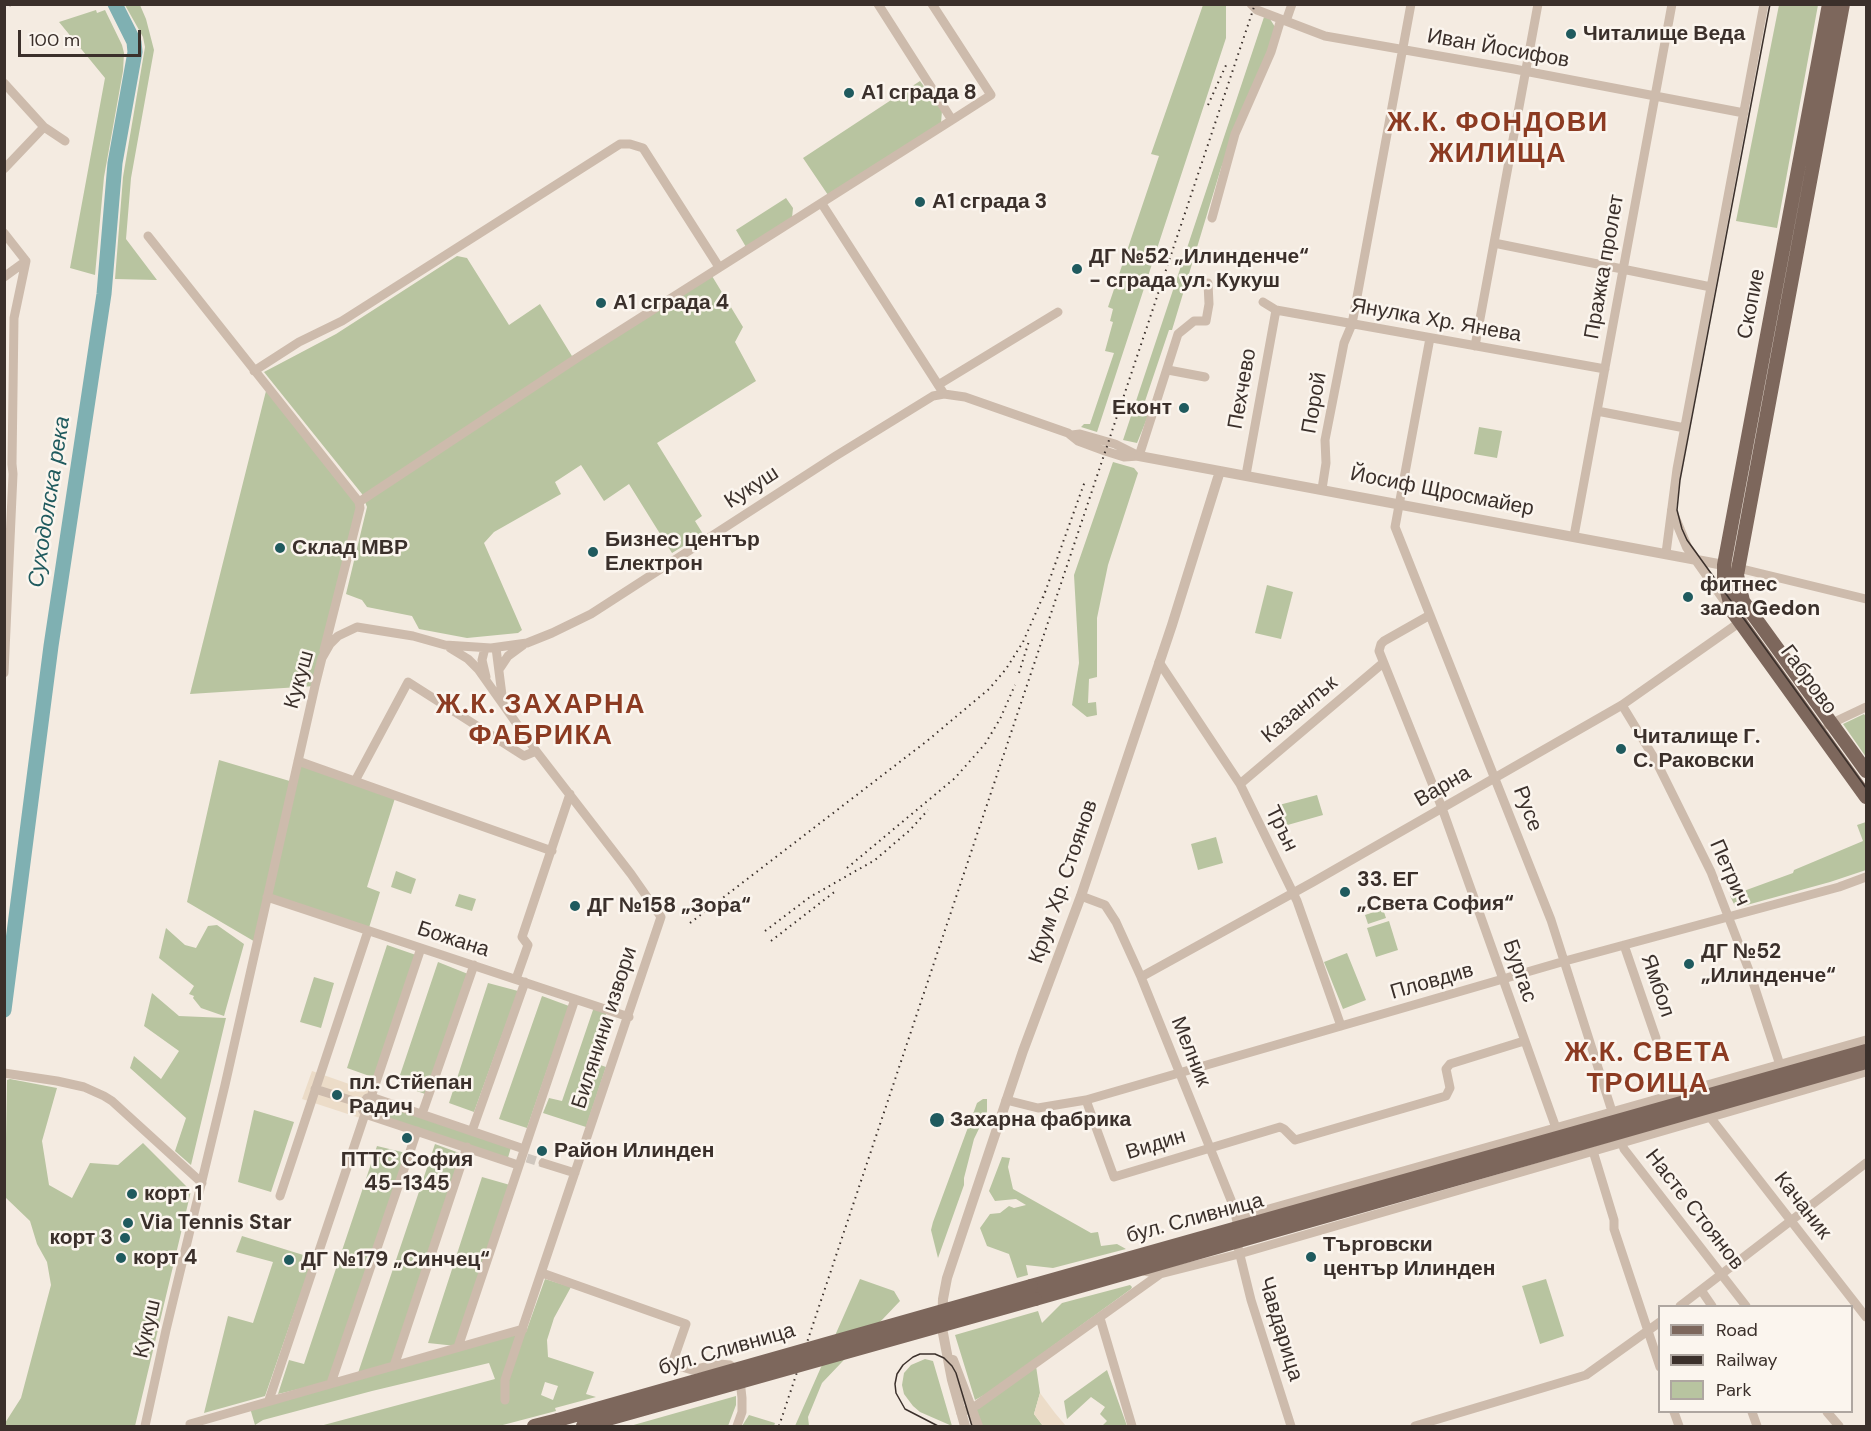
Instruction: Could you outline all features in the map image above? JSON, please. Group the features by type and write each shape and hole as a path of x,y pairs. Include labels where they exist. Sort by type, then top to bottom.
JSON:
{"main road":[{"name":"Скопие","path":"1736,617 1726,591 1726,567 1830,4"},
{"name":"Скопие","path":"1726,567 1843,4"},
{"name":"Скопие","path":"1726,567 1738,582 1743,601"},
{"name":"Габрово","path":"1743,601 1866,771"},
{"name":"Габрово","path":"1736,617 1866,797"},
{"name":"бул. Сливница","path":"534,1426 1238,1236 1618,1127 1866,1051"},
{"name":"бул. Сливница","path":"1618,1127 1866,1062"},
{"name":"бул. Сливница","path":"583,1426 1033,1292 1127,1271 1238,1236"}],"street":[{"path":"878,4 952,120"},
{"path":"359,502 570,362 822,204 991,94 932,4"},
{"name":"Иван Йосифов","path":"1251,4 1257,10 1325,36 1526,71 1744,113"},
{"path":"1212,218 1235,134 1292,4"},
{"name":"Порой","path":"1322,489 1326,463 1325,440 1344,343 1352,324 1411,4"},
{"path":"1475,346 1538,4"},
{"name":"Пражка пролет","path":"1574,536 1672,4"},
{"name":"Скопие","path":"1666,553 1685,428 1764,4"},
{"path":"4,83 44,128 66,141"},
{"path":"4,169 44,128"},
{"path":"254,371 299,342 342,321 620,144 643,148 719,267"},
{"path":"822,204 945,394 977,401 1072,435 1078,441 1124,458 1139,456 1178,334 1194,321 1206,321 1209,304 1208,283"},
{"path":"4,233 26,261"},
{"path":"148,236 359,502 360,508 322,658"},
{"path":"1494,243 1711,286"},
{"path":"4,277 26,261"},
{"path":"4,673 9,473 12,464 14,318 26,261"},
{"name":"Янулка Хр. Янева","path":"1263,302 1276,310 1605,369"},
{"name":"Пехчево","path":"1245,475 1276,310"},
{"path":"938,385 1058,312"},
{"name":"Русе","path":"1430,338 1395,527 1551,920 1618,1127"},
{"path":"1168,370 1205,377"},
{"name":"Кукуш","path":"145,1426 322,658 330,644 338,636 357,627 413,636 445,645 496,648 527,643 591,614 921,402 933,396 945,394"},
{"path":"1597,411 1685,428"},
{"name":"Йосиф Щросмайер","path":"1139,456 1666,553 1726,567"},
{"name":"Крум Хр. Стоянов","path":"944,1339 942,1305 947,1278 1006,1100 1081,896 1220,471"},
{"name":"Габрово","path":"1672,511 1680,534 1736,617"},
{"path":"1726,567 1866,598"},
{"name":"Варна","path":"1141,976 1293,893 1622,705 1736,617 1752,613"},
{"path":"1383,663 1379,651 1381,644 1430,615"},
{"path":"500,668 508,656 527,643"},
{"name":"Билянини извори","path":"445,645 468,659 487,682 661,917 505,1380 505,1400"},
{"path":"485,648 482,660 487,682"},
{"name":"Билянини извори","path":"496,648 504,705"},
{"name":"Трън","path":"1159,662 1240,784 1293,893 1341,1026"},
{"name":"Казанлък","path":"1240,784 1383,663"},
{"name":"Бургас","path":"1383,663 1442,808 1556,1128"},
{"path":"355,781 408,682 524,756 536,751"},
{"name":"Петрич","path":"1622,705 1656,760 1711,872 1730,917 1780,1065"},
{"path":"1818,730 1866,707"},
{"path":"298,761 552,850"},
{"path":"472,1131 521,981 528,945 522,937 570,794"},
{"name":"Пловдив","path":"1006,1100 1038,1108 1086,1100 1565,961 1839,887 1866,877"},
{"name":"Мелник","path":"1081,896 1100,902 1108,909 1141,976 1209,1148 1238,1236"},
{"name":"Божана","path":"267,897 629,1017"},
{"path":"280,1196 368,931"},
{"name":"Ямбол","path":"1624,945 1656,1038"},
{"path":"421,948 371,1097 367,1098 362,1109 365,1114 467,1147 523,1157"},
{"path":"423,1114 474,965"},
{"path":"458,1347 574,999"},
{"name":"бул. Сливница","path":"1238,1236 1593,1151 1618,1127 1780,1065 1866,1040"},
{"name":"Видин","path":"1086,1100 1114,1177 1280,1127 1295,1140 1446,1096 1450,1088 1446,1070 1450,1064 1524,1041"},
{"name":"бул. Сливница","path":"1127,1271 1152,1271 1160,1274 1238,1236 1556,1128 1618,1127 1710,1117 1866,1072"},
{"path":"8,1074 75,1085 104,1096 202,1183"},
{"path":"315,1089 363,1104"},
{"path":"371,1097 472,1131 523,1157"},
{"path":"269,1400 365,1114"},
{"name":"Качаник","path":"1710,1117 1866,1317"},
{"name":"Насте Стоянов","path":"1618,1127 1624,1149 1745,1305"},
{"path":"331,1383 417,1131"},
{"path":"394,1366 467,1147"},
{"path":"1593,1151 1614,1220 1614,1229 1658,1364"},
{"path":"543,1163 575,1173"},
{"path":"1681,1305 1864,1169"},
{"name":"Чавдарица","path":"1238,1236 1267,1353 1291,1426"},
{"path":"542,1273 686,1324 672,1364 692,1370 719,1364 730,1365 734,1368 740,1380 742,1398 742,1412 737,1426"},
{"path":"961,1413 972,1408 1160,1274"},
{"path":"1701,1290 1711,1305"},
{"path":"1100,1318 1132,1426"},
{"path":"1415,1426 1444,1422 1586,1376 1658,1323"},
{"path":"190,1424 523,1329"},
{"path":"944,1339 978,1426"},
{"path":"944,1339 965,1426"},
{"path":"1828,1413 1839,1426"}],"green space":[{"path":"125,5 140,5 154,50 131,178 126,239 157,280 115,279 123,177 145,47 143,37"},
{"path":"1203,5 1226,5 1226,38 1097,432 1081,427 1084,424 1090,424 1114,353 1105,351 1113,322 1110,321 1113,309 1108,307 1159,156 1151,154"},
{"path":"1779,5 1818,5 1777,228 1736,221"},
{"path":"96,10 97,13 105,10 124,53 123,71 104,177 95,275 70,268 105,78 59,22"},
{"path":"1264,17 1270,19 1275,27 1268,52 1221,168 1172,330 1169,330 1141,413 1148,416 1137,443 1123,440"},
{"path":"920,81 942,111 941,123 828,195 803,158"},
{"path":"786,198 793,208 792,218 746,247 736,230"},
{"path":"457,256 467,258 509,325 540,304 572,356 712,276 743,327 735,342 756,381 657,443 702,516 695,521 703,534 672,553 629,484 604,501 581,465 555,482 561,494 494,532 484,543 522,630 518,633 467,638 419,629 412,616 367,607 362,600 346,594 367,507 362,494 264,372 336,334"},
{"path":"267,387 359,502 315,686 190,694"},
{"path":"1479,427 1502,431 1497,458 1474,454"},
{"path":"1113,462 1134,468 1138,473 1108,565 1097,618 1097,677 1089,679 1088,703 1096,702 1097,715 1087,717 1072,705 1079,663 1074,575"},
{"path":"1267,585 1293,592 1281,639 1255,633"},
{"path":"1864,714 1866,717 1866,757 1843,724"},
{"path":"219,760 293,782 298,761 396,795 367,887 380,892 368,931 267,897 257,943 187,902"},
{"path":"1317,795 1323,815 1284,826 1279,805"},
{"path":"1866,822 1866,870 1736,908 1730,896 1793,873 1794,870 1863,841 1857,825"},
{"path":"1216,837 1223,863 1198,870 1191,844"},
{"path":"396,871 416,879 411,894 391,887"},
{"path":"459,894 476,899 472,911 455,906"},
{"path":"1383,909 1386,918 1368,924 1365,915"},
{"path":"1389,921 1398,950 1376,957 1367,928"},
{"path":"217,925 244,944 224,1016 201,1008 193,998 194,996 189,994 194,986 159,958 166,928 185,945 196,948 208,926"},
{"path":"387,945 416,955 375,1078 347,1068"},
{"path":"1347,953 1366,1000 1343,1009 1324,962"},
{"path":"438,962 468,974 425,1094 397,1084"},
{"path":"314,977 334,983 321,1028 300,1022"},
{"path":"488,983 518,991 474,1112 449,1103"},
{"path":"152,993 179,1016 226,1018 191,1165 175,1151 186,1118 130,1068 134,1056 161,1079 179,1051 144,1026"},
{"path":"542,996 569,1006 527,1128 499,1119"},
{"path":"594,1007 607,1011 589,1061 606,1067 586,1127 543,1113 549,1098 562,1101"},
{"path":"7,1080 57,1088 42,1141 49,1185 72,1198 90,1163 118,1165 143,1143 191,1191 135,1426 5,1426 21,1398 51,1285 47,1262 37,1244 30,1221 5,1197"},
{"path":"371,1099 512,1144 507,1161 366,1114"},
{"path":"987,1099 987,1112 974,1139 964,1185 938,1258 931,1230 933,1222 977,1103"},
{"path":"254,1110 294,1122 271,1192 238,1182"},
{"path":"435,1144 462,1154 392,1363 358,1373"},
{"path":"377,1146 406,1153 328,1382 278,1394 289,1360 304,1364"},
{"path":"1002,1157 1010,1158 1008,1167 1013,1189 1091,1233 1098,1232 1101,1246 1117,1244 1126,1249 1053,1268 1026,1265 1028,1275 1017,1278 1009,1254 987,1246 980,1228 990,1214 1000,1213 1009,1206 1014,1208 1026,1205 1016,1199 995,1201 989,1191"},
{"path":"482,1177 510,1185 456,1346 428,1343"},
{"path":"242,1236 313,1258 265,1396 204,1413 228,1316 253,1323 273,1262 236,1252"},
{"path":"545,1279 571,1287 554,1318 547,1340 548,1357 594,1372 586,1394 596,1397 555,1408 556,1411 499,1426 320,1426 495,1379 489,1363 372,1391 263,1420 255,1425 250,1408 526,1332","holes":["545,1382 558,1386 553,1400 541,1395"]},
{"path":"860,1279 894,1291 900,1301 822,1383 808,1417 809,1426 795,1426"},
{"path":"1546,1279 1564,1336 1540,1344 1522,1286"},
{"path":"1130,1285 1131,1289 988,1393 975,1400 955,1335 1038,1311 1042,1323 1062,1303"},
{"path":"925,1359 933,1361 952,1426 920,1412 904,1394 902,1385 904,1373 911,1365"},
{"path":"1036,1366 1040,1393 1034,1414 1043,1426 980,1426 975,1410"},
{"path":"1107,1370 1127,1426 1102,1426 1107,1421 1100,1414 1105,1407 1091,1397 1067,1419 1064,1401"},
{"path":"736,1396 736,1405 728,1426 630,1426"},
{"path":"749,1415 775,1423 774,1426 742,1426"}],"shaded area":[{"name":"пл. Стйепан Радич","path":"312,1071 372,1092 363,1119 302,1099"},
{"path":"1040,1393 1066,1426 1043,1426 1034,1414"}],"waterway":[{"name":"Суходолска река","path":"4,1010 51,646 104,294 115,163 135,52 134,42 115,4"}],"tunnel":[{"path":"527,1158 543,1163"}],"tram line":[{"path":"1770,4 1680,480 1677,510 1687,540 1866,788"},
{"path":"938,1426 905,1409 896,1393 897,1374 903,1365 920,1354 935,1354 944,1358 952,1366 972,1426"}],"railway":[{"path":"4,8 13,4"},
{"path":"779,1426 1255,4"},
{"path":"1208,105 1227,63"},
{"path":"1043,598 1085,481"},
{"path":"690,923 927,741 989,689 1006,669 1023,642 1045,592"},
{"path":"1019,673 1029,641"},
{"path":"847,868 955,778 985,744 1000,719 1015,685"},
{"path":"765,931 810,897 875,860 910,830 928,810"},
{"path":"771,941 837,890"}],"place":[{"name":"Читалище Веда","path":"1571,34"},
{"name":"А1 сграда 8","path":"849,93"},
{"name":"А1 сграда 3","path":"920,202"},
{"name":"ДГ №52 „Илинденче“ - сграда ул. Кукуш","path":"1077,269"},
{"name":"А1 сграда 4","path":"601,303"},
{"name":"Еконт","path":"1184,408"},
{"name":"Склад МВР","path":"280,548"},
{"name":"Бизнес център Електрон","path":"593,552"},
{"name":"фитнес зала Gedon","path":"1688,597"},
{"name":"Читалище Г. С. Раковски","path":"1621,749"},
{"name":"33. ЕГ „Света София“","path":"1345,892"},
{"name":"ДГ №158 „Зора“","path":"575,906"},
{"name":"ДГ №52 „Илинденче“","path":"1689,964"},
{"name":"пл. Стйепан Радич","path":"337,1095"},
{"name":"Захарна фабрика","path":"937,1120"},
{"name":"ПТТС София 45-1345","path":"407,1138"},
{"name":"Район Илинден","path":"542,1151"},
{"name":"корт 1","path":"132,1194"},
{"name":"Via Tennis Star","path":"128,1223"},
{"name":"корт 3","path":"125,1238"},
{"name":"Търговски център Илинден","path":"1311,1257"},
{"name":"корт 4","path":"121,1258"},
{"name":"ДГ №179 „Синчец“","path":"289,1260"}],"district":[{"name":"Ж.К. ФОНДОВИ ЖИЛИЩА","path":"1498,140"},
{"name":"Ж.К. ЗАХАРНА ФАБРИКА","path":"541,722"},
{"name":"Ж.К. СВЕТА ТРОИЦА","path":"1648,1070"}]}
